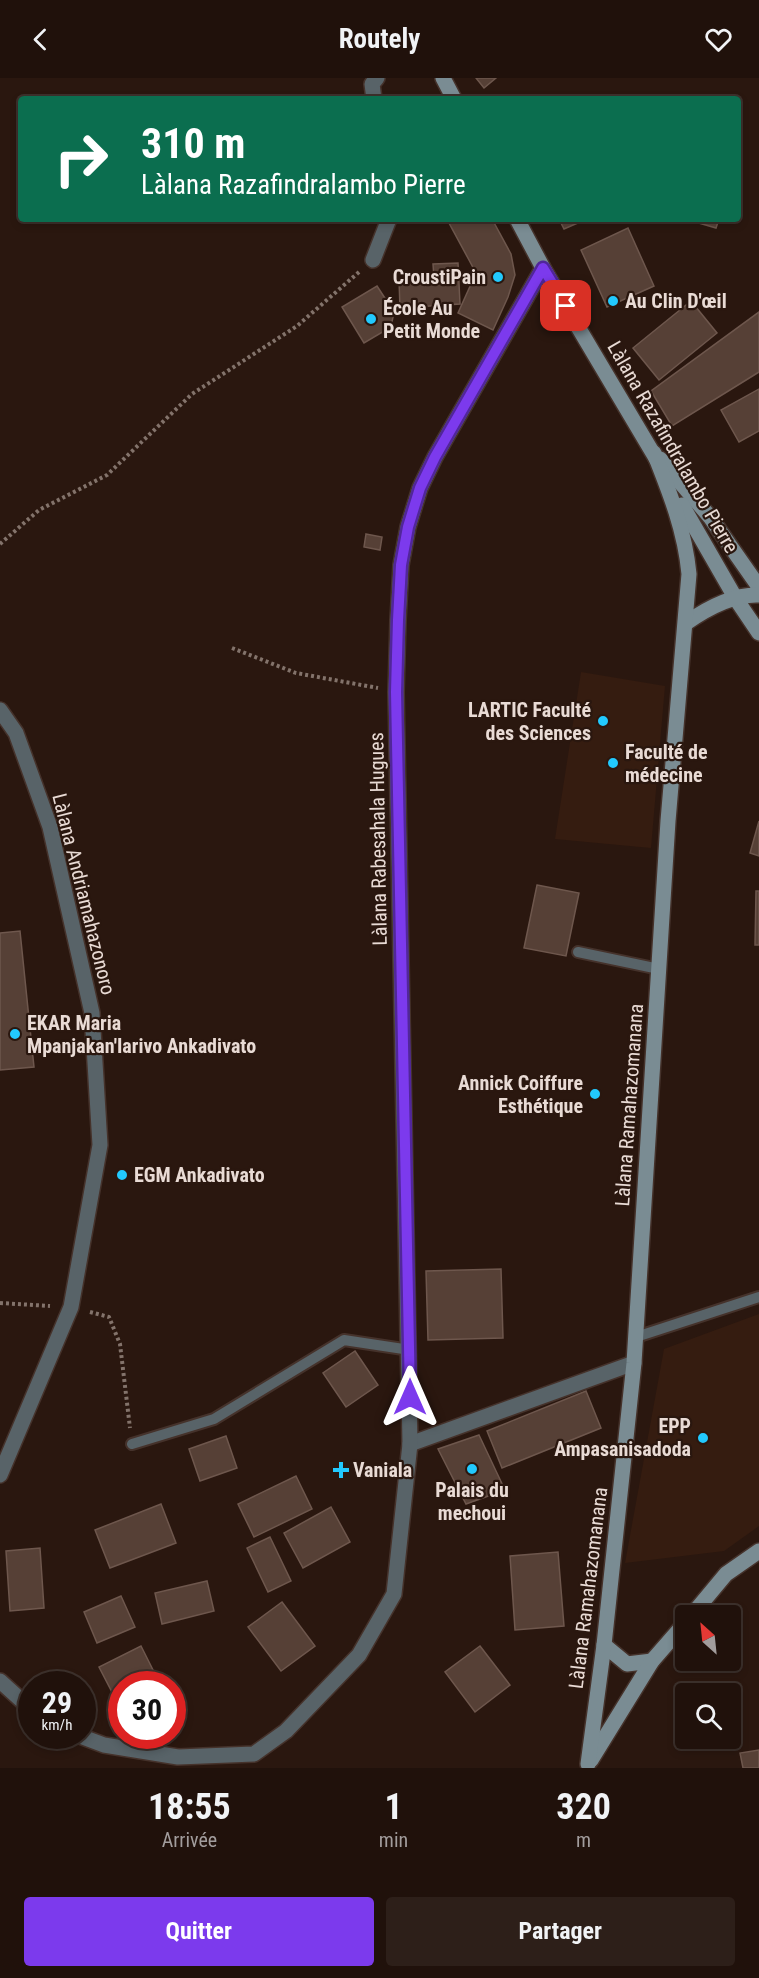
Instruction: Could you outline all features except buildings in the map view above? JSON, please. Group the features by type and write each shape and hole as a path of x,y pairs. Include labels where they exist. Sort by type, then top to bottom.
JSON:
{"main road":[{"path":"443,78 452,96"},
{"name":"Làlana Razafindralambo Pierre","path":"519,222 543,268 654,453 736,599 759,633"},
{"path":"654,453 710,517 759,587"},
{"name":"Làlana Ramahazomanana","path":"587,1766 604,1646 634,1363 668,821 689,574 686,543 678,514 654,453"},
{"path":"686,623 706,611 736,599 759,595"},
{"path":"700,1605 726,1574 759,1551"},
{"path":"587,1766 652,1661 675,1635"},
{"path":"604,1646 627,1664 652,1661"}],"street":[{"path":"374,96 372,84 377,78"},
{"path":"372,260 388,222"},
{"name":"Làlana Rabesahala Hugues","path":"410,1444 396,692 401,565 408,527 420,488 448,432 543,268"},
{"name":"Làlana Andriamahazonoro","path":"0,710 16,733 50,827 92,1013 100,1145 71,1307 0,1475"},
{"path":"96,1742 178,1756 254,1754 286,1731 359,1655 394,1594 410,1444 634,1363"},
{"path":"0,1681 18,1697"}],"lane":[{"path":"578,952 659,969"},
{"path":"636,1336 759,1297"},
{"path":"132,1444 214,1419 344,1340 410,1350"}],"path":[{"path":"0,544 39,510 107,475 192,394 297,326 372,260"},
{"path":"232,648 296,673 396,692"},
{"path":"0,1303 71,1307 109,1317 120,1344 132,1444"}],"shaded area":[{"name":"Faculté de médecine","path":"581,672 665,686 651,848 555,839"},
{"name":"EPP Ampasanisadoda","path":"759,1314 759,1526 724,1551 625,1563 664,1349"}],"place":[{"name":"CroustiPain","path":"498,277"},
{"name":"Au Clin D'œil","path":"613,301"},
{"name":"École Au Petit Monde","path":"371,319"},
{"name":"LARTIC Faculté des Sciences","path":"603,721"},
{"name":"Faculté de médecine","path":"613,763"},
{"name":"EKAR Maria Mpanjakan'Iarivo Ankadivato","path":"15,1034"},
{"name":"Annick Coiffure Esthétique","path":"595,1094"},
{"name":"EGM Ankadivato","path":"122,1175"},
{"name":"EPP Ampasanisadoda","path":"703,1438"},
{"name":"Palais du mechoui","path":"472,1469"},
{"name":"Vaniala","path":"341,1470"}],"route":[{"path":"410,1397 396,692 401,565 408,527 420,488 448,432 543,268 566,306"}]}
